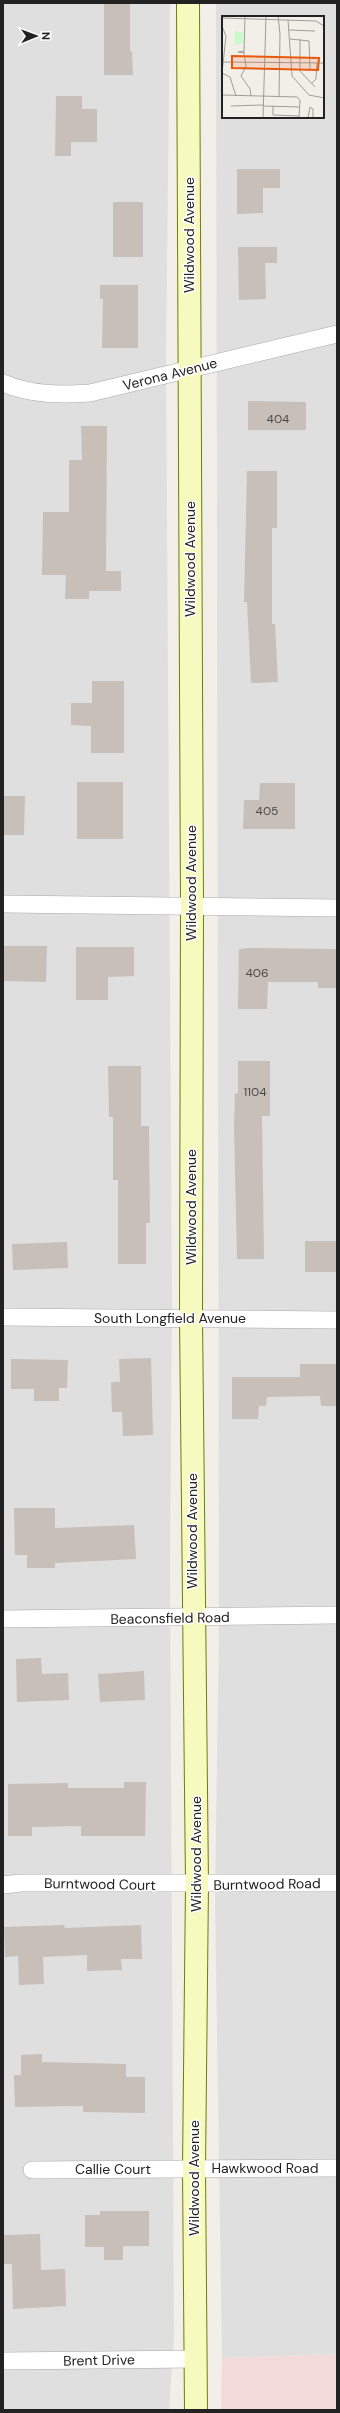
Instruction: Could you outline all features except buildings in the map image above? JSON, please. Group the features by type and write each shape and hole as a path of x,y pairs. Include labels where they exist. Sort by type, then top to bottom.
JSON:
{"street":[{"name":"Wildwood Avenue","path":"188,3 192,907 191,1318 196,1884 194,2169 196,2410"},
{"name":"Verona Avenue","path":"3,383 37,392 63,394 90,393 189,368 337,334"},
{"path":"3,904 337,908"},
{"name":"South Longfield Avenue","path":"3,1317 337,1320"},
{"name":"Beaconsfield Road","path":"3,1619 193,1618 337,1615"},
{"name":"Burntwood Court","path":"3,1885 22,1883 196,1884"},
{"name":"Burntwood Road","path":"196,1884 337,1883"},
{"name":"Hawkwood Road","path":"194,2169 337,2168"},
{"name":"Callie Court","path":"32,2170 194,2169"},
{"name":"Brent Drive","path":"3,2361 196,2359"}],"shaded area":[{"path":"3,3 170,3 166,358 172,1302 170,1564 174,2336 169,2410 3,2410"},
{"path":"216,3 337,3 337,2354 222,2358 215,1897 219,1629"},
{"path":"337,2354 337,2410 221,2410 222,2358"}]}
